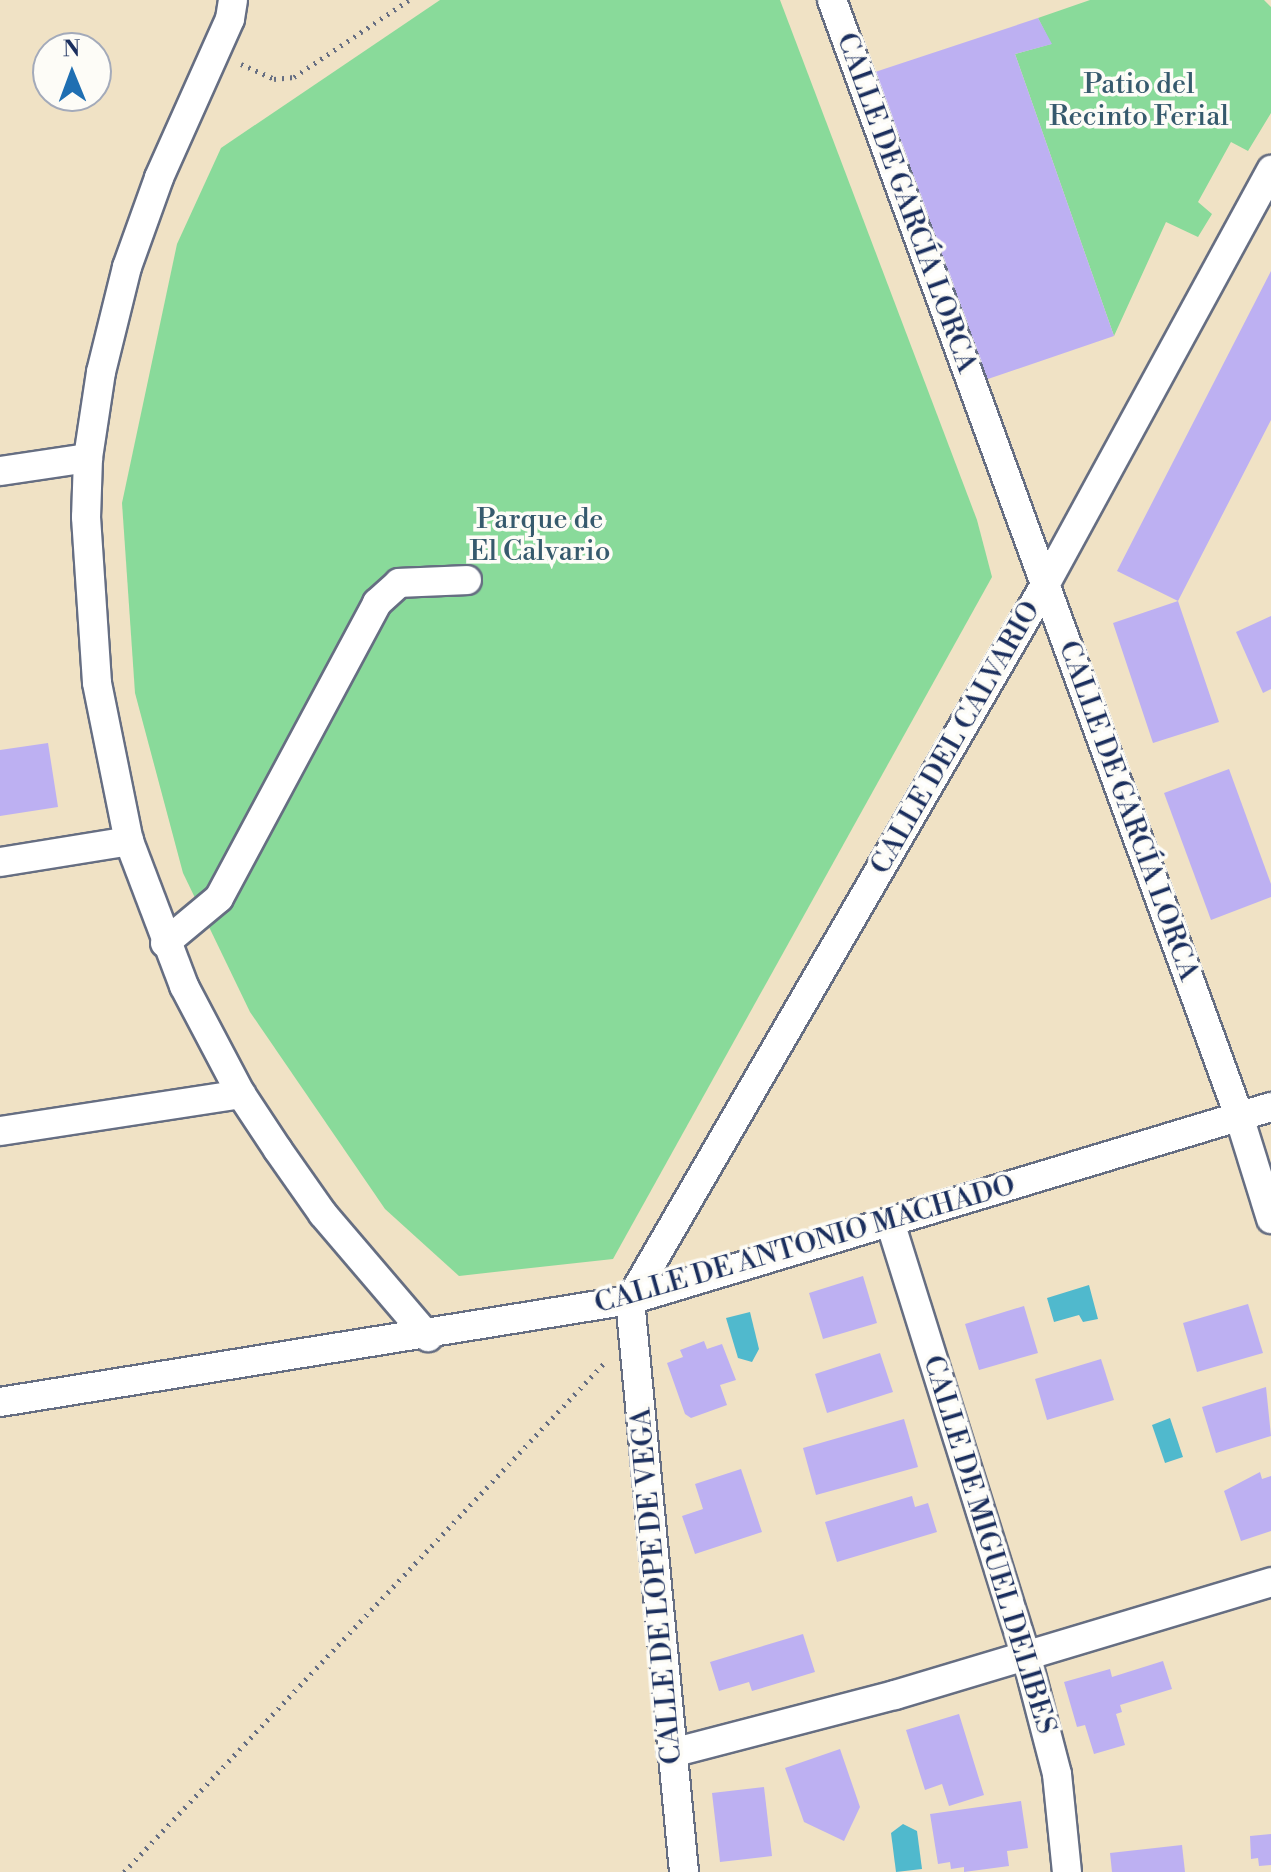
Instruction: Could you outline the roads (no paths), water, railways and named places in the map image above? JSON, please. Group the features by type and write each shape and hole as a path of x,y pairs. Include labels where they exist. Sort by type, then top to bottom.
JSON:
{"street":[{"path":"233,0 215,52 159,178 127,267 101,372 88,458 88,597 97,683 129,841 165,943 241,1094 323,1214 428,1337"},
{"name":"CALLE DE GARCÍA LORCA","path":"832,0 1239,1116 1271,1219"},
{"name":"CALLE DEL CALVARIO","path":"630,1300 1045,585 1271,170"},
{"path":"0,471 88,458"},
{"path":"165,943 219,898 377,603 399,583 467,580"},
{"path":"0,862 129,841"},
{"path":"0,1131 241,1094"},
{"name":"CALLE DE ANTONIO MACHADO","path":"0,1402 428,1337 630,1300 1271,1107"},
{"name":"CALLE DE MIGUEL DELIBES","path":"890,1222 1026,1655 1057,1774 1067,1872"},
{"name":"CALLE DE LOPE DE VEGA","path":"630,1300 684,1872"},
{"path":"672,1753 1026,1655 1271,1582"}],"water":[{"path":"1089,1285 1098,1319 1083,1322 1079,1315 1054,1322 1047,1298"},
{"path":"750,1312 759,1349 752,1362 738,1358 726,1318"},
{"path":"1170,1418 1183,1457 1165,1463 1152,1425"},
{"path":"903,1824 917,1831 922,1869 896,1872 891,1833"}],"park label":[{"name":"Patio del Recinto Ferial","path":"1139,101"},
{"name":"Parque de El Calvario","path":"540,536"}]}
